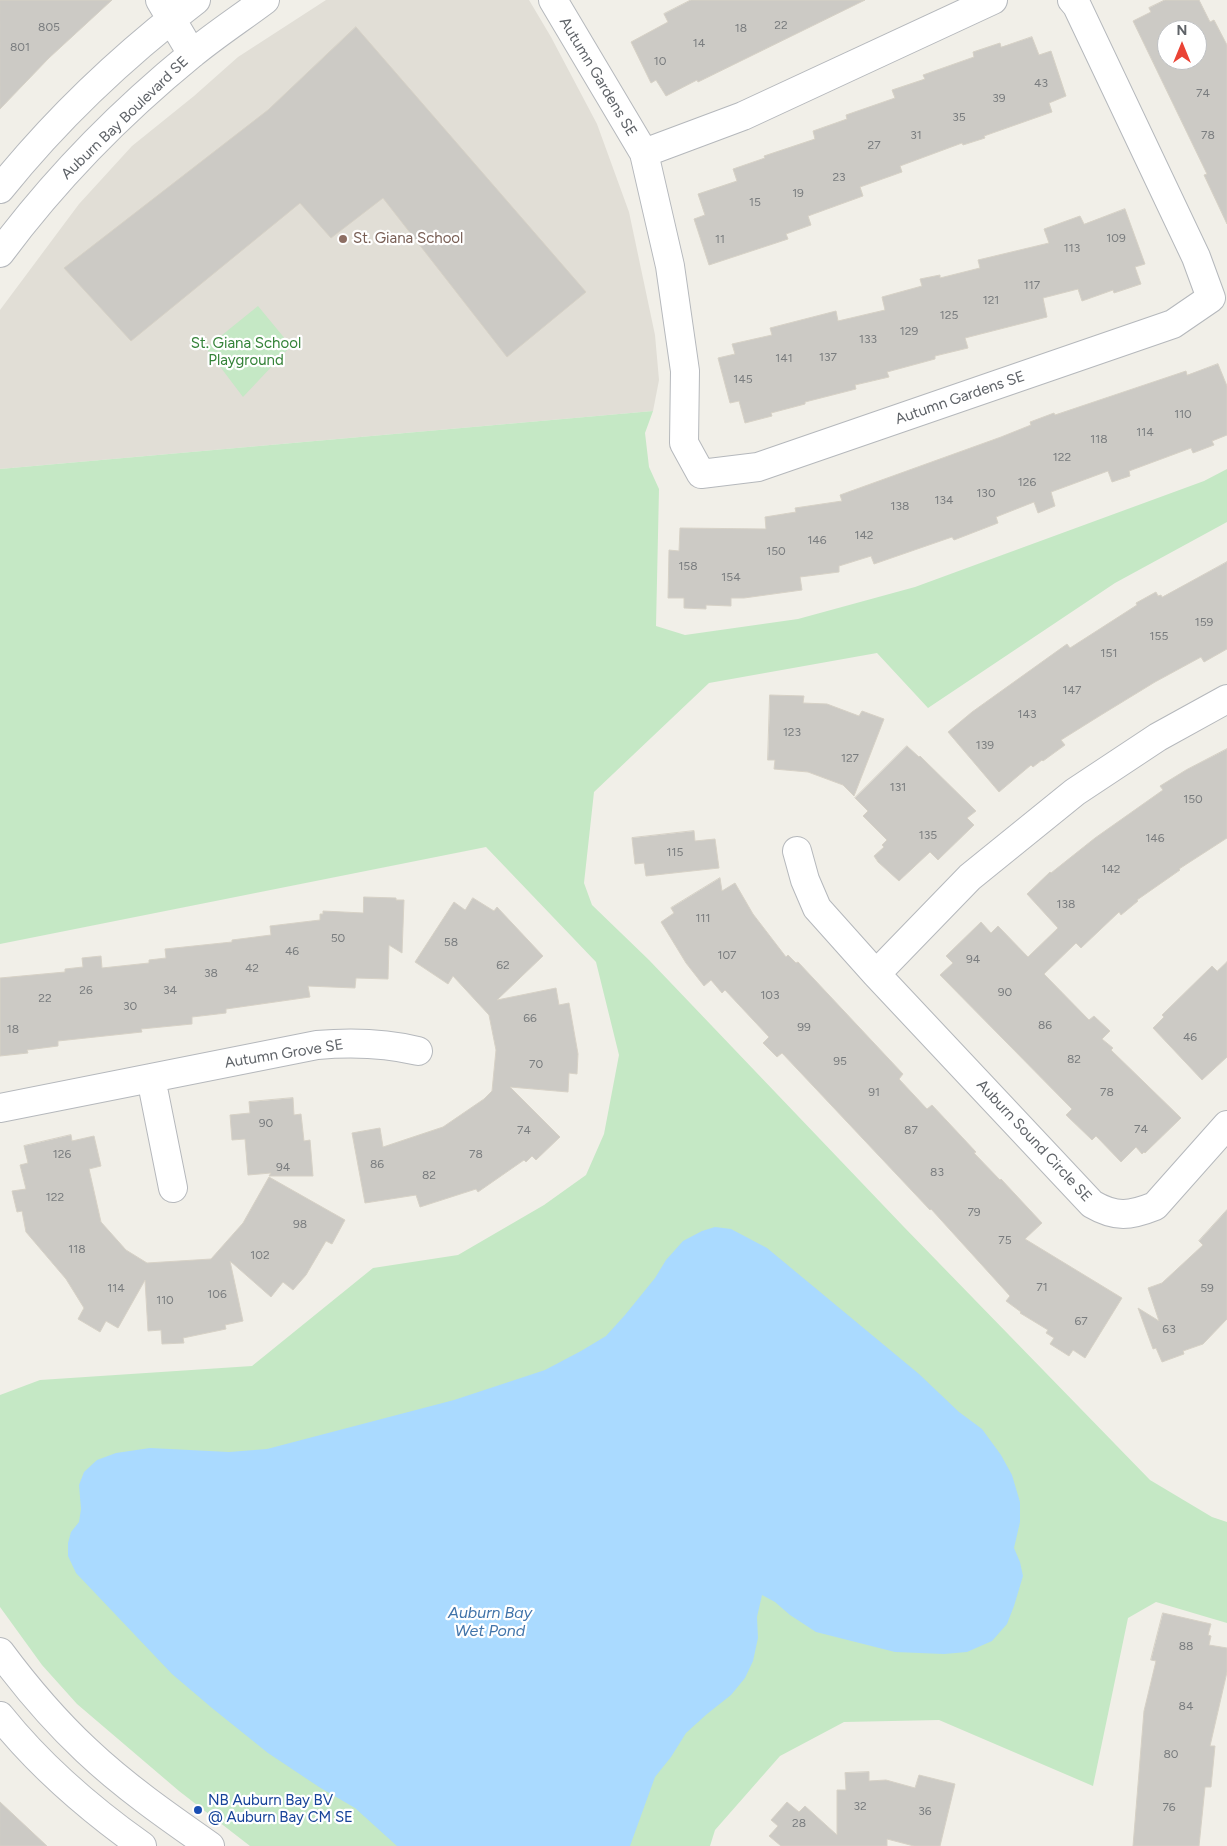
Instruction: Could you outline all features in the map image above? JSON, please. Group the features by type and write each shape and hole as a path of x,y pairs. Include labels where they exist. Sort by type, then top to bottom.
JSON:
{"street":[{"path":"0,189 26,156 114,68 166,9 196,0"},
{"name":"Auburn Bay Boulevard SE","path":"0,253 54,186 92,146 160,81 192,54 265,0"},
{"name":"Autumn Gardens SE","path":"552,0 644,153 670,266 684,371 684,443 701,474 758,468 1173,324 1211,298 1196,257 1077,6 1072,0"},
{"name":"Autumn Gardens SE","path":"644,153 743,116 993,0"},
{"path":"166,9 192,54"},
{"path":"876,974 970,878 1075,792 1158,737 1227,699"},
{"name":"Auburn Sound Circle SE","path":"797,851 804,880 817,908 876,974 1092,1204 1107,1212 1124,1214 1143,1211 1156,1206 1227,1125"},
{"name":"Autumn Grove SE","path":"0,1108 287,1050 331,1044 372,1044 418,1051"},
{"path":"151,1078 173,1188"},
{"path":"0,1652 54,1718 86,1750 132,1790 210,1846"},
{"path":"0,1716 44,1764 85,1803 142,1846"}],"shaded area":[{"name":"St. Giana School","path":"326,0 529,0 597,124 629,212 655,335 659,380 653,411 0,469 0,310 79,204 132,146 194,96 238,57"}],"green space":[{"name":"St. Giana School Playground","path":"258,306 291,346 243,397 206,348"},
{"path":"653,411 645,433 649,467 659,489 656,626 685,635 798,619 915,587 1204,481 1227,469 1227,522 1115,583 928,708 877,653 709,683 594,792 584,883 592,905 649,960 903,1226 1150,1480 1212,1517 1227,1522 1227,1623 1156,1602 1128,1618 1093,1786 939,1720 844,1722 780,1756 715,1830 710,1846 250,1846 179,1791 77,1704 42,1665 0,1607 0,1395 40,1380 252,1366 373,1268 458,1255 544,1205 586,1175 604,1134 619,1055 596,962 486,847 0,944 0,469"}],"water":[{"name":"Auburn Bay Wet Pond","path":"715,1227 731,1229 767,1248 919,1374 959,1412 982,1429 1001,1455 1012,1475 1020,1502 1020,1522 1014,1548 1023,1576 1007,1624 992,1641 967,1652 944,1654 895,1652 816,1632 790,1615 775,1602 762,1595 757,1617 758,1638 753,1661 745,1678 731,1695 686,1733 671,1757 655,1777 630,1846 397,1846 355,1808 268,1753 172,1674 76,1573 68,1556 68,1543 71,1532 79,1522 81,1509 79,1485 84,1472 97,1460 116,1453 150,1448 229,1452 267,1449 454,1400 545,1370 606,1336 655,1278 666,1260 683,1241 702,1231"}],"building":[{"path":"0,0 112,0 49,58 0,109"},
{"path":"691,0 865,0 666,96 656,80 651,83 631,42 668,22 664,14"},
{"path":"1165,0 1199,0 1210,22 1214,20 1227,45 1227,224 1204,175 1207,174 1133,21 1151,12 1149,8"},
{"path":"356,27 586,292 507,357 383,198 331,238 300,203 131,341 64,268 268,110"},
{"path":"1032,37 1039,55 1051,51 1066,96 1049,103 1052,112 984,136 985,138 963,145 962,143 900,166 902,172 860,187 863,196 808,216 811,225 786,234 788,239 709,265 694,219 705,215 698,194 737,181 733,169 765,158 764,156 815,139 813,131 847,119 846,115 895,98 892,90 925,79 923,75 974,57 973,52 1000,43 1001,47"},
{"path":"1125,209 1145,264 1135,267 1141,284 1114,293 1113,290 1082,301 1078,289 1043,298 1047,317 965,338 968,348 935,356 935,359 887,372 889,377 855,385 856,389 771,413 772,416 745,423 739,401 730,403 718,358 735,354 732,344 772,335 770,328 836,311 838,321 885,310 882,297 922,286 920,279 940,275 940,278 980,268 978,260 1049,243 1044,229 1080,216 1084,224"},
{"path":"1218,364 1227,386 1227,435 1212,441 1214,445 1193,453 1191,448 1129,471 1130,476 1112,482 1108,471 1051,492 1055,506 1038,513 1034,502 996,517 998,523 954,540 952,537 874,564 871,556 839,566 839,572 800,577 802,590 731,598 731,606 706,605 706,609 684,608 684,598 668,598 669,550 679,551 680,528 766,529 765,517 796,512 795,508 842,501 840,495 1001,437 1031,425 1030,422 1054,413 1055,415 1186,371 1187,375"},
{"path":"1227,562 1227,649 1204,662 1201,657 1155,682 1061,740 1065,745 1033,767 1031,765 999,792 948,732 972,712 1067,644 1070,648 1137,605 1136,603 1156,592 1158,596 1161,595 1162,597"},
{"path":"770,695 804,696 803,703 827,704 859,716 862,711 884,719 854,796 843,785 808,772 774,769 775,760 768,760"},
{"path":"907,746 920,756 976,811 967,818 974,825 938,860 930,852 899,881 874,856 884,847 882,845 887,840 863,816 868,811 855,798"},
{"path":"1227,749 1227,838 1179,869 1137,900 1121,915 1119,912 1081,948 1076,943 1044,974 1089,1020 1094,1016 1110,1031 1102,1039 1181,1118 1145,1153 1142,1154 1136,1147 1121,1162 1096,1136 1092,1140 1066,1115 1072,1109 940,975 953,963 946,956 981,922 991,933 998,926 1028,957 1058,928 1027,894 1050,872 1163,790 1160,786"},
{"path":"694,831 695,841 715,839 719,868 646,876 644,863 635,864 632,838"},
{"path":"720,878 722,891 735,883 753,914 786,957 788,955 796,963 798,962 903,1074 899,1079 927,1109 932,1105 976,1152 974,1153 1042,1223 1025,1239 1122,1298 1085,1358 1073,1350 1069,1356 1050,1344 1054,1338 1046,1333 1048,1330 1020,1313 1006,1301 1010,1296 931,1209 782,1053 777,1057 763,1043 769,1037 725,990 722,993 711,980 704,986 686,963 661,922 674,913 671,908"},
{"path":"364,897 404,900 402,953 389,945 388,979 356,978 355,988 308,986 310,997 226,1009 226,1013 192,1017 192,1024 141,1029 142,1032 58,1041 58,1046 27,1050 28,1053 0,1056 0,978 65,972 65,969 83,967 82,958 101,956 102,968 149,963 149,960 166,958 165,949 232,942 232,940 271,935 270,926 320,920 320,914 323,914 323,911 363,913"},
{"path":"473,898 494,911 497,907 543,956 497,1000 556,988 559,1005 569,1003 578,1054 577,1074 569,1073 568,1092 510,1087 560,1137 536,1160 532,1156 526,1162 524,1160 478,1192 476,1189 420,1207 416,1195 365,1203 352,1133 380,1128 383,1147 443,1127 484,1099 492,1091 496,1050 489,1015 453,976 448,984 415,962 454,902 465,910"},
{"path":"1227,962 1227,1057 1202,1080 1153,1028 1164,1017 1162,1015 1212,966 1217,971"},
{"path":"293,1098 294,1115 301,1114 304,1141 310,1140 313,1176 269,1176 271,1173 248,1175 245,1139 232,1140 230,1115 250,1113 249,1102"},
{"path":"71,1135 72,1141 94,1136 101,1166 89,1169 101,1222 126,1250 147,1263 211,1259 243,1223 269,1177 345,1220 332,1244 326,1241 306,1275 293,1290 283,1282 271,1297 230,1261 243,1321 225,1325 226,1329 183,1338 184,1343 162,1344 161,1330 148,1331 145,1280 118,1328 106,1321 100,1332 78,1319 84,1308 66,1279 26,1232 22,1211 17,1212 12,1191 26,1189 20,1165 28,1163 24,1146"},
{"path":"1227,1210 1227,1319 1203,1344 1183,1351 1184,1354 1162,1362 1156,1348 1153,1349 1138,1308 1159,1321 1148,1288 1162,1283 1203,1245 1199,1241"},
{"path":"1163,1613 1211,1624 1208,1635 1211,1636 1209,1645 1227,1648 1227,1672 1210,1746 1215,1746 1211,1787 1205,1787 1199,1846 1133,1846 1144,1711 1156,1661 1151,1660"},
{"path":"869,1772 869,1781 886,1780 915,1788 919,1775 955,1784 940,1846 914,1846 887,1839 887,1846 781,1846 769,1836 778,1826 771,1820 787,1802 799,1812 805,1806 837,1835 837,1790 846,1790 845,1773"},
{"path":"0,1802 47,1846 0,1846"}],"place":[{"name":"St. Giana School","path":"343,239"},
{"name":"NB Auburn Bay BV @ Auburn Bay CM SE","path":"198,1810"}]}
